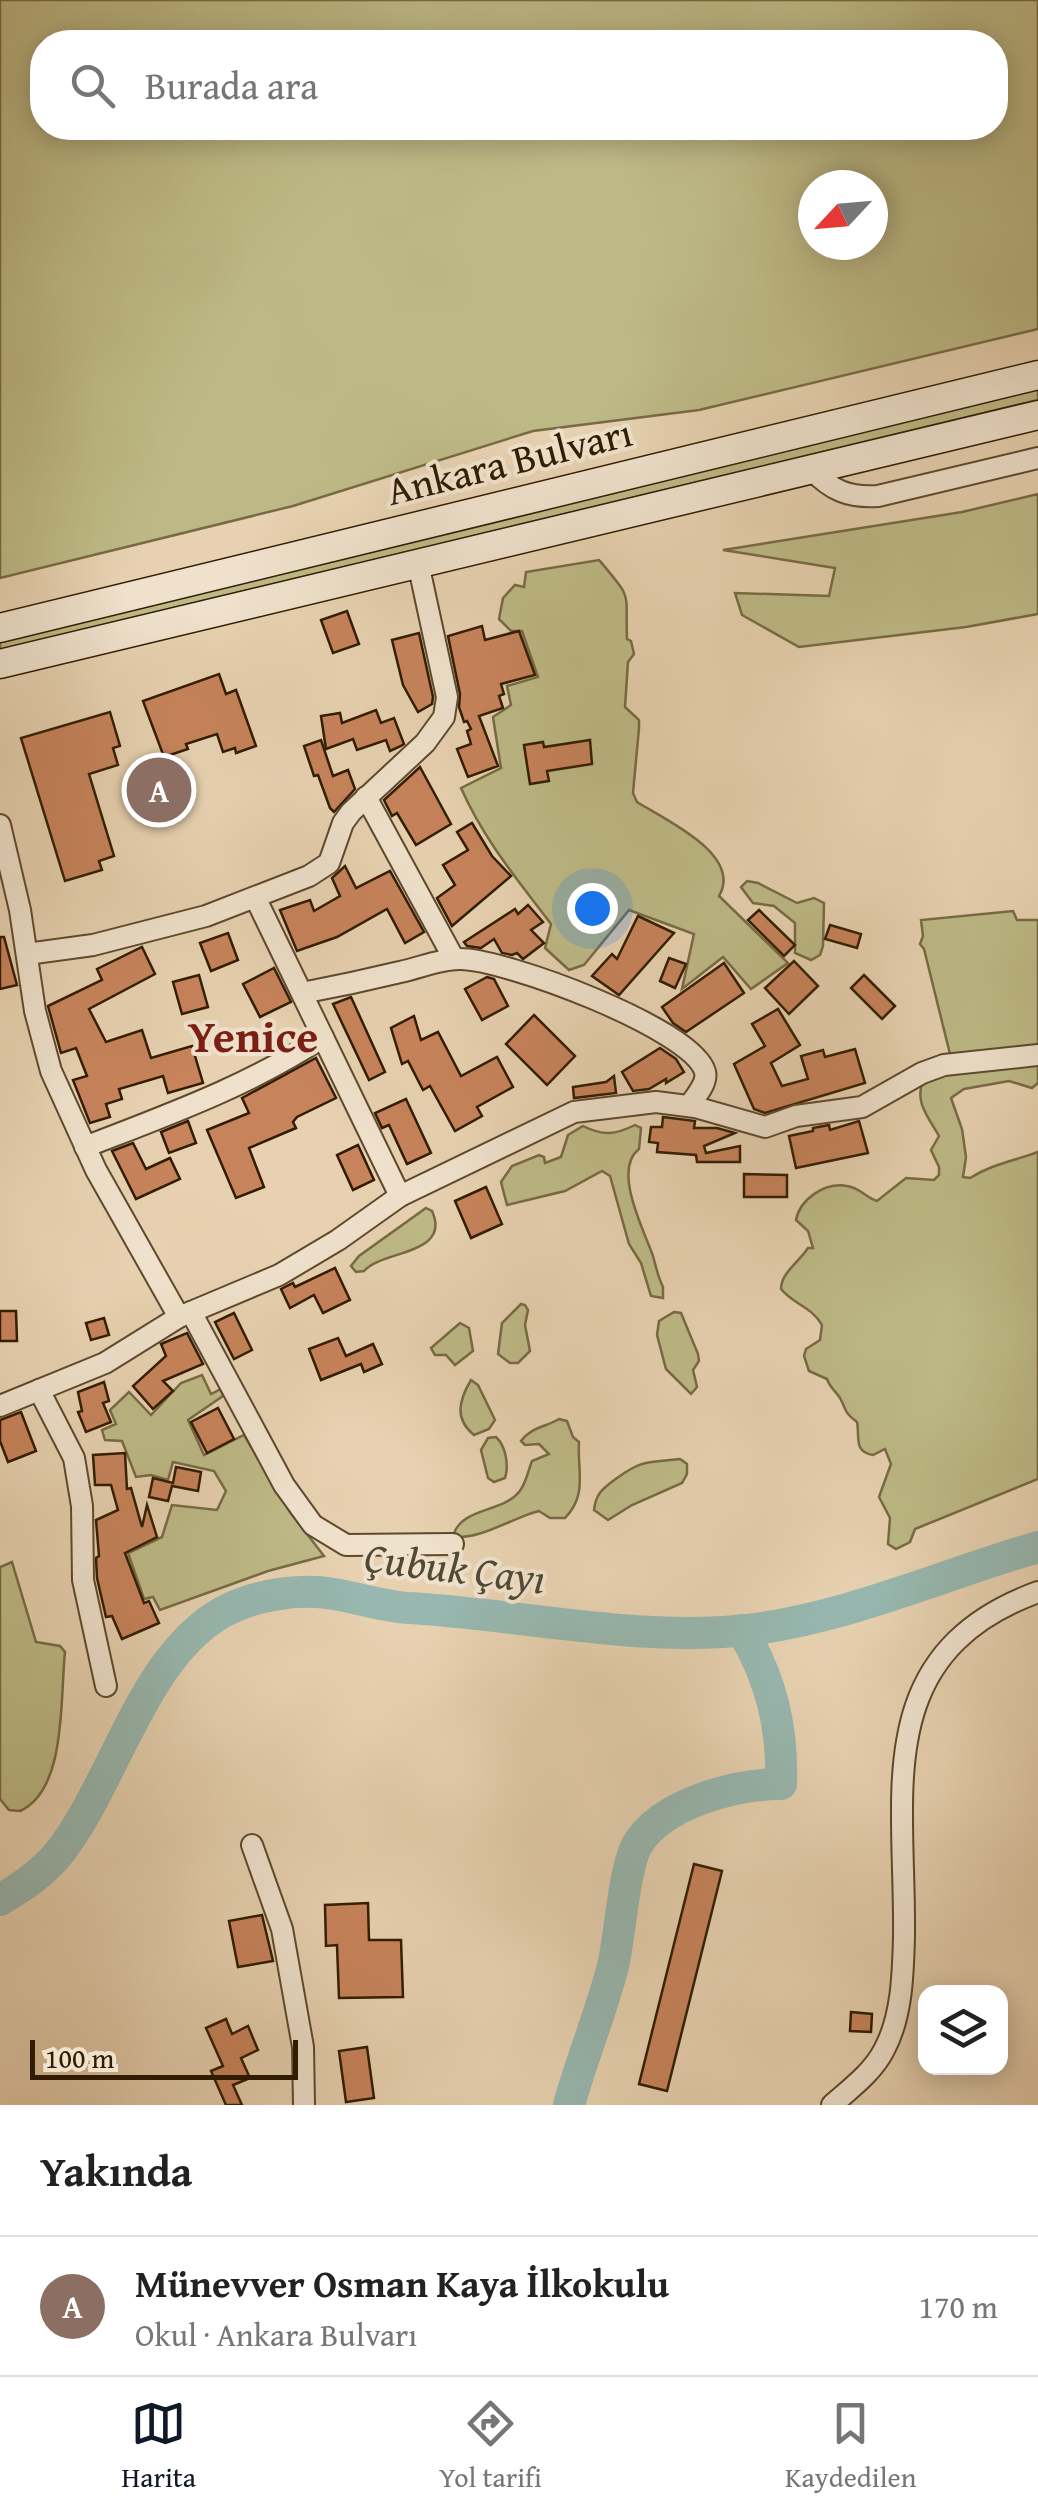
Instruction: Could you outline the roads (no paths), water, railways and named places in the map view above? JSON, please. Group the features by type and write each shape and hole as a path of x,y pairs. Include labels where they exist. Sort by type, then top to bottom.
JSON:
{"main road":[{"name":"Ankara Bulvarı","path":"0,628 1038,376"},
{"name":"Ankara Bulvarı","path":"0,664 1038,415"}],"street":[{"path":"811,469 837,492 859,497 878,496 1038,458"},
{"path":"27,954 125,938 256,899 309,876 329,862 343,822 437,730 447,707 418,563"},
{"path":"366,797 454,959"},
{"path":"0,825 35,1011 51,1072 84,1147 284,1485 313,1525 346,1545 453,1544"},
{"path":"256,899 400,1196"},
{"path":"302,993 454,959 480,961 572,988 683,1047 705,1071 689,1106"},
{"path":"84,1147 233,1089 275,1068 323,1036"},
{"path":"0,1406 121,1355 185,1314 296,1266 400,1196 574,1112 656,1102 689,1106 765,1127 796,1116 862,1107 933,1068 1038,1055"},
{"path":"39,1390 74,1458 82,1506 83,1580 106,1686"},
{"path":"832,2105 874,2066 894,2023 904,1954 902,1802 912,1713 934,1666 966,1630 981,1618 1038,1592"},
{"path":"252,1845 282,1929 302,2047 304,2105"}],"waterway":[{"name":"Çubuk Çayı","path":"0,1900 32,1879 59,1853 97,1792 150,1689 171,1659 195,1632 223,1612 248,1601 320,1592 398,1607 620,1630 705,1633 747,1630 821,1616 1038,1547"},
{"path":"569,2105 613,1966 637,1845 649,1830 682,1807 722,1792 781,1784 780,1743 773,1704 761,1667 742,1630"}],"place":[{"name":"Münevver Osman Kaya İlkokulu","path":"159,790"}],"district":[{"name":"Yenice","path":"253,1035"}]}
